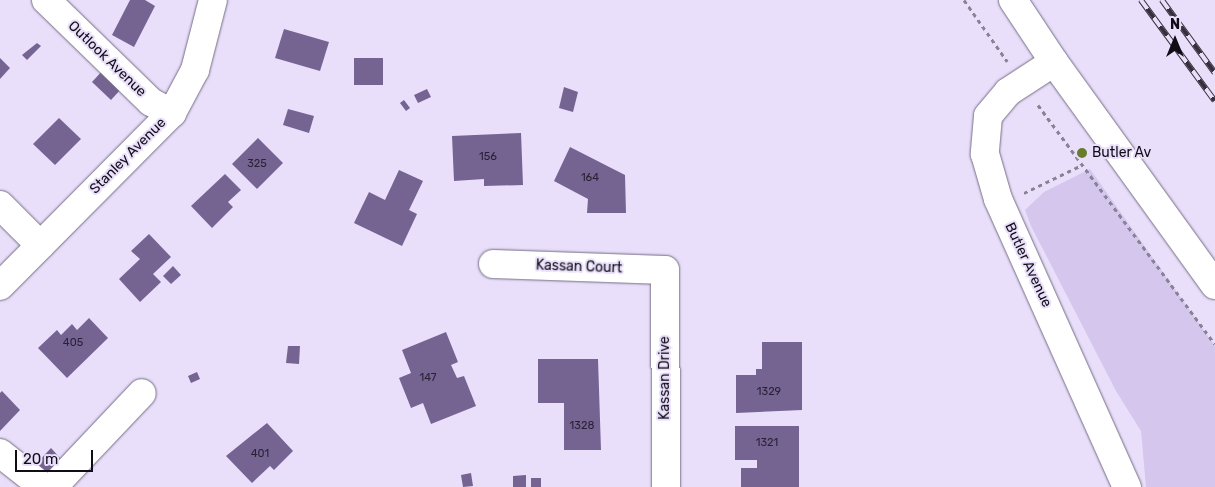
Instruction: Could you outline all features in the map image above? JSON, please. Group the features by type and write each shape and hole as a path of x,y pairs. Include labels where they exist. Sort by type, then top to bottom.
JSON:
{"street":[{"name":"Outlook Avenue","path":"46,0 151,102 172,113"},
{"name":"Stanley Avenue","path":"0,286 172,113 195,70 214,0"},
{"path":"1013,0 1054,62 1215,284"},
{"name":"Butler Avenue","path":"1054,62 1008,92 988,116 985,154 998,199 1127,487"},
{"path":"0,205 40,245"},
{"name":"Kassan Court","path":"493,264 665,270"},
{"name":"Kassan Drive","path":"665,270 666,487"},
{"path":"53,487 142,393"},
{"path":"0,453 43,487"}],"path":[{"path":"964,0 1082,166 1215,344"},
{"path":"1023,194 1082,166"}],"shaded area":[{"path":"1090,169 1215,346 1215,487 1146,487 1141,431 1116,391 1031,226 1025,210 1044,192"}],"building":[{"path":"130,0 145,0 155,6 134,47 112,35"},
{"path":"284,29 329,42 320,71 275,58"},
{"path":"37,43 41,46 27,60 22,55"},
{"path":"0,58 10,68 0,79"},
{"path":"354,58 383,58 383,85 354,85"},
{"path":"103,70 122,88 111,100 92,82"},
{"path":"564,87 578,92 573,112 559,108"},
{"path":"427,89 431,97 418,103 414,95"},
{"path":"404,100 410,108 406,111 400,103"},
{"path":"288,109 314,116 309,133 283,125"},
{"path":"59,118 81,139 55,165 33,144"},
{"path":"521,133 523,185 484,186 484,179 454,181 452,136"},
{"path":"258,138 283,163 257,189 232,164"},
{"path":"570,147 625,175 626,213 587,213 588,199 554,181"},
{"path":"399,170 423,181 409,210 417,214 402,246 354,223 369,192 385,200"},
{"path":"225,174 241,190 228,202 233,207 212,228 191,206"},
{"path":"149,234 171,257 153,274 161,282 140,302 119,279 140,259 131,251"},
{"path":"173,266 181,275 171,284 163,276"},
{"path":"89,318 108,338 67,378 38,348 57,330 61,335 72,324 77,330"},
{"path":"446,332 458,362 451,365 457,378 464,376 476,406 431,424 423,403 411,408 399,378 411,373 402,350"},
{"path":"762,342 802,342 802,410 736,413 736,375 756,375 756,369 762,369"},
{"path":"288,346 300,346 299,364 286,363"},
{"path":"538,359 598,359 601,450 564,450 564,403 538,403"},
{"path":"197,372 200,379 191,383 188,376"},
{"path":"2,391 20,410 0,431 0,393"},
{"path":"267,423 293,451 274,470 270,466 252,483 226,456"},
{"path":"735,426 799,426 799,487 741,487 741,468 757,468 757,460 735,460"},
{"path":"51,448 61,459 46,476 35,465"},
{"path":"471,473 473,486 463,487 461,475"},
{"path":"526,475 526,487 513,487 513,476"},
{"path":"531,478 541,478 541,487 531,487"}],"railway":[{"path":"1141,0 1215,101"},
{"path":"1162,0 1215,73"}],"place":[{"name":"Butler Av","path":"1082,153"}]}
